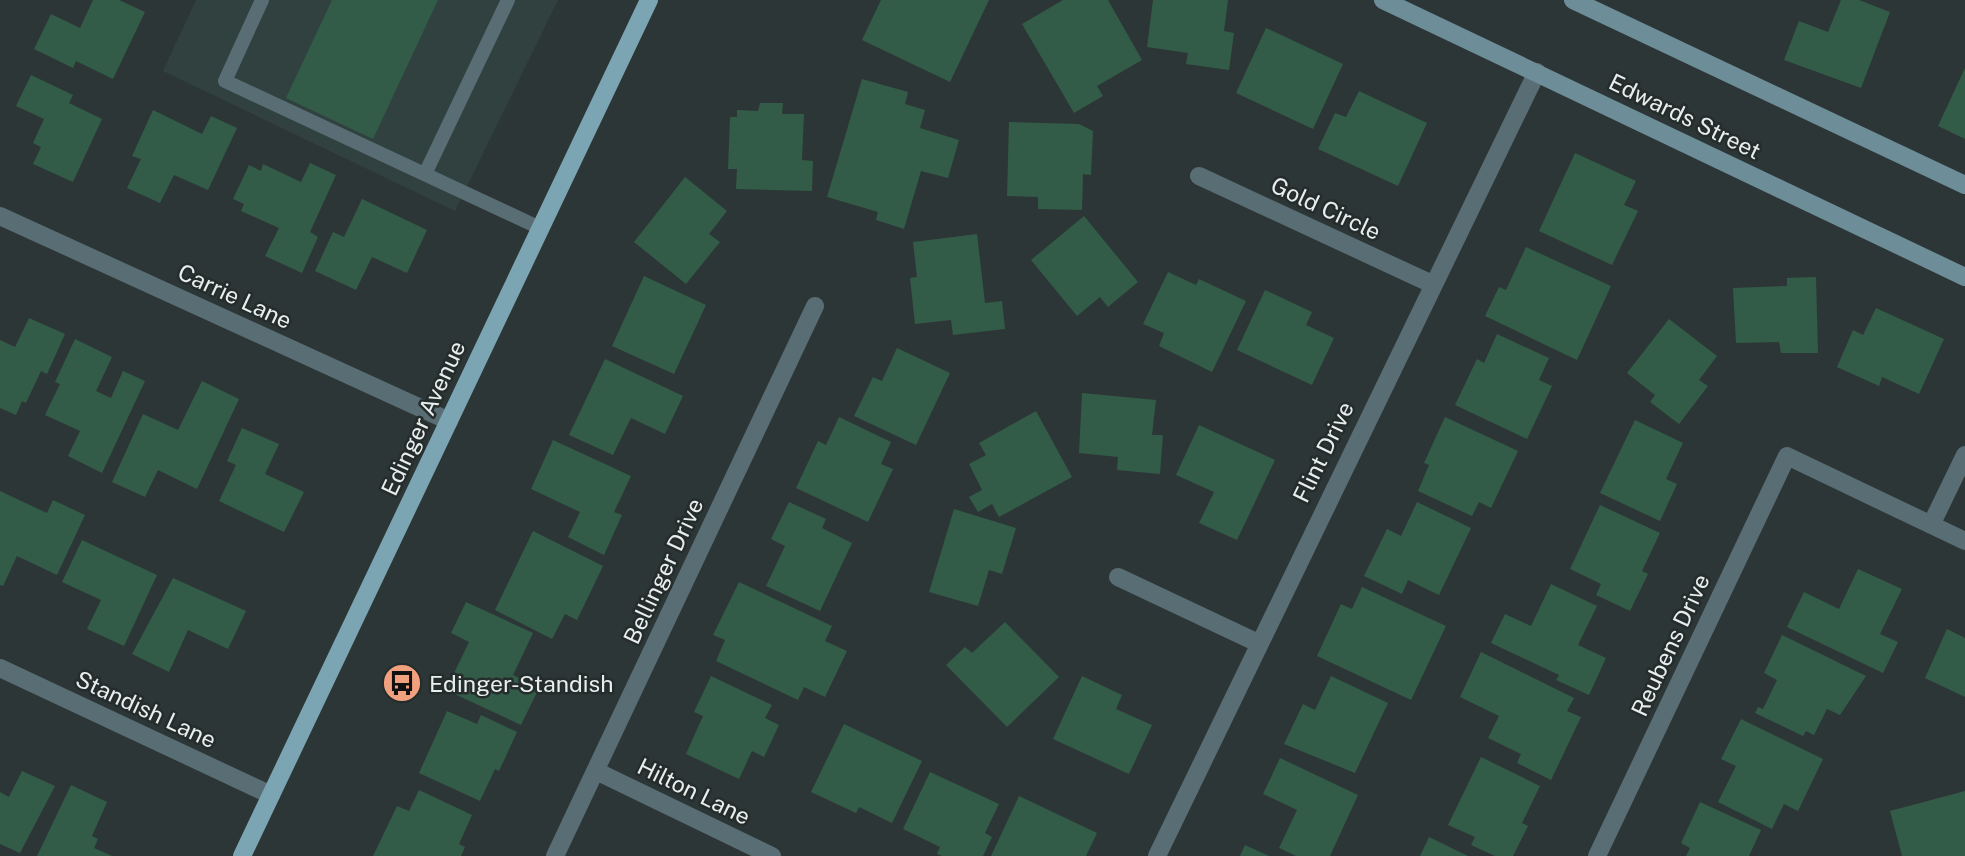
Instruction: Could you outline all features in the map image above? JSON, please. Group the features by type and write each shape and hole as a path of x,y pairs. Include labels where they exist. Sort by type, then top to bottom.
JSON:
{"main road":[{"name":"Edinger Avenue","path":"242,856 649,0"},
{"name":"Edwards Street","path":"1383,0 1965,278"},
{"path":"1573,0 1965,184"}],"street":[{"name":"Flint Drive","path":"1157,856 1536,72"},
{"name":"Gold Circle","path":"1199,176 1432,284"},
{"name":"Carrie Lane","path":"0,216 449,421"},
{"name":"Bellinger Drive","path":"555,856 815,306"},
{"path":"1965,455 1931,525 1965,541"},
{"name":"Reubens Drive","path":"1597,856 1787,456 1931,525"},
{"path":"1118,577 1258,643"},
{"name":"Standish Lane","path":"0,668 271,794"},
{"name":"Hilton Lane","path":"596,771 772,856"}],"lane":[{"path":"262,0 225,81 540,228"},
{"path":"425,174 508,0"}],"shaded area":[{"path":"196,0 558,0 455,211 163,71"}],"building":[{"path":"93,0 119,0 145,12 113,79 76,61 73,68 34,49 51,14 80,28"},
{"path":"332,0 438,0 373,139 286,98"},
{"path":"881,0 989,0 950,82 862,40"},
{"path":"1063,0 1108,0 1142,60 1097,86 1103,96 1074,113 1022,24"},
{"path":"1153,0 1228,0 1224,31 1234,33 1229,70 1186,64 1188,53 1147,47"},
{"path":"1841,0 1859,0 1890,12 1861,88 1784,60 1799,21 1828,32"},
{"path":"1266,28 1343,64 1313,129 1236,93"},
{"path":"1965,68 1965,139 1938,126"},
{"path":"31,75 73,95 69,103 102,119 73,182 33,164 41,147 33,143 44,119 16,106"},
{"path":"862,79 908,92 905,104 925,110 920,128 959,140 948,178 921,171 904,229 876,220 878,212 827,197"},
{"path":"1359,91 1427,123 1398,186 1318,149 1335,113 1346,117"},
{"path":"760,103 783,103 782,114 804,114 802,160 813,161 812,191 736,189 737,169 728,169 730,117 737,117 737,110 758,111"},
{"path":"153,110 202,134 211,116 237,128 208,190 174,175 160,203 127,188 141,159 132,156"},
{"path":"1009,122 1079,124 1093,131 1091,175 1083,174 1082,210 1038,209 1038,197 1007,196"},
{"path":"1575,153 1636,181 1624,205 1638,211 1612,265 1539,231"},
{"path":"310,163 336,175 310,232 318,237 302,273 265,256 279,228 241,211 244,204 233,199 249,165 261,171 263,164 301,182"},
{"path":"685,177 727,211 709,234 720,242 686,284 634,242"},
{"path":"362,199 427,230 407,273 372,257 356,290 315,271 333,232 344,237"},
{"path":"1084,216 1138,282 1108,307 1100,297 1077,316 1031,260"},
{"path":"977,234 985,303 1002,301 1005,329 953,335 951,320 915,324 910,278 917,277 913,242"},
{"path":"1526,247 1611,286 1577,360 1485,316 1499,287 1506,290"},
{"path":"1168,272 1196,285 1199,279 1246,301 1212,372 1159,346 1164,333 1143,324"},
{"path":"644,276 706,305 674,374 612,346"},
{"path":"1816,277 1818,353 1781,353 1779,342 1736,343 1733,288 1787,286 1787,278"},
{"path":"1265,290 1312,312 1306,325 1334,338 1312,385 1237,350"},
{"path":"1876,308 1944,339 1919,394 1882,377 1879,386 1837,367 1853,330 1863,335"},
{"path":"29,318 65,334 47,374 41,371 26,403 22,401 16,415 0,408 0,340 15,347"},
{"path":"1669,319 1717,356 1699,380 1708,386 1679,424 1650,402 1655,395 1627,373"},
{"path":"1497,334 1549,358 1539,380 1552,386 1527,439 1455,405 1477,359 1484,363"},
{"path":"75,339 112,357 96,391 111,398 123,371 145,381 102,473 68,456 80,431 45,415 60,384 55,382"},
{"path":"897,348 950,373 916,445 854,416 873,377 882,381"},
{"path":"605,359 683,396 665,434 631,418 613,455 569,435"},
{"path":"202,381 239,399 197,489 158,470 145,497 112,482 143,414 178,430"},
{"path":"1082,393 1156,400 1152,435 1163,435 1160,474 1117,470 1118,457 1079,453"},
{"path":"1036,411 1072,477 999,517 992,504 978,512 969,497 982,490 969,464 986,455 979,443"},
{"path":"839,417 891,442 881,464 893,469 868,522 796,488 818,441 826,445"},
{"path":"1445,417 1518,451 1491,508 1479,502 1472,516 1418,491 1429,465 1424,463"},
{"path":"1635,420 1683,443 1666,479 1677,484 1660,521 1600,493"},
{"path":"1199,425 1275,460 1237,540 1199,523 1214,492 1176,475"},
{"path":"242,428 279,444 265,474 304,492 284,532 219,501 236,465 227,461"},
{"path":"553,440 631,476 614,512 622,515 604,555 568,537 580,512 531,489"},
{"path":"0,491 47,513 53,500 85,515 57,575 17,556 3,586 0,585"},
{"path":"789,502 826,519 822,528 852,543 820,611 766,586 785,546 771,539"},
{"path":"1417,502 1471,528 1439,595 1408,580 1402,594 1364,576 1387,529 1401,536"},
{"path":"1600,505 1660,533 1642,571 1648,574 1630,611 1596,595 1601,584 1570,569"},
{"path":"954,509 1016,528 1002,574 989,570 978,606 929,592"},
{"path":"533,531 603,566 577,620 565,614 552,639 495,610"},
{"path":"82,540 157,575 124,646 87,629 101,600 62,582"},
{"path":"1858,569 1902,589 1880,634 1898,642 1883,673 1787,627 1804,592 1839,609"},
{"path":"173,578 246,611 228,649 188,630 169,672 132,654"},
{"path":"739,582 832,626 825,641 847,651 825,697 804,687 798,700 716,661 725,640 713,635"},
{"path":"1551,584 1597,606 1578,645 1606,658 1589,695 1556,680 1559,675 1491,643 1505,614 1531,626"},
{"path":"1362,587 1446,626 1411,700 1317,656 1341,604 1352,609"},
{"path":"466,602 533,633 513,675 539,688 521,725 446,690 469,642 451,633"},
{"path":"1005,622 1059,677 1007,727 946,665 965,647 972,653"},
{"path":"1947,629 1965,638 1965,697 1925,678"},
{"path":"1782,635 1866,676 1840,715 1827,709 1814,735 1806,731 1803,736 1755,713 1758,707 1763,709 1777,680 1764,673"},
{"path":"1481,652 1574,698 1567,711 1581,717 1551,780 1517,763 1521,754 1488,738 1499,716 1460,697"},
{"path":"711,676 772,705 765,718 779,725 764,757 752,751 739,779 686,754 703,716 694,712"},
{"path":"1082,676 1122,695 1116,709 1152,725 1129,774 1053,739"},
{"path":"1331,676 1388,703 1355,773 1284,744 1303,704 1315,710"},
{"path":"447,711 477,724 481,715 517,732 499,771 495,769 480,801 419,773"},
{"path":"1741,719 1823,759 1798,811 1784,804 1772,829 1718,802 1736,766 1721,759"},
{"path":"844,724 922,761 892,823 859,807 856,813 811,792"},
{"path":"1481,757 1540,786 1522,823 1528,826 1513,856 1495,856 1471,845 1475,837 1448,825"},
{"path":"1280,758 1358,795 1330,856 1296,856 1279,848 1297,810 1263,794"},
{"path":"22,771 55,786 20,853 0,844 0,792 9,797"},
{"path":"930,772 999,804 985,833 992,837 983,856 942,856 937,854 940,847 903,829"},
{"path":"71,785 107,802 92,836 98,839 94,848 112,856 37,856"},
{"path":"419,790 472,815 459,844 465,847 461,856 373,856 397,806 409,811"},
{"path":"1965,791 1965,856 1902,856 1890,811"},
{"path":"1019,796 1097,833 1086,856 991,856"},
{"path":"1700,802 1761,830 1749,856 1686,856 1690,848 1681,843"},
{"path":"1429,837 1468,856 1420,856"},
{"path":"1245,845 1269,856 1240,856"}],"place":[{"name":"Edinger-Standish","path":"402,683"}]}
